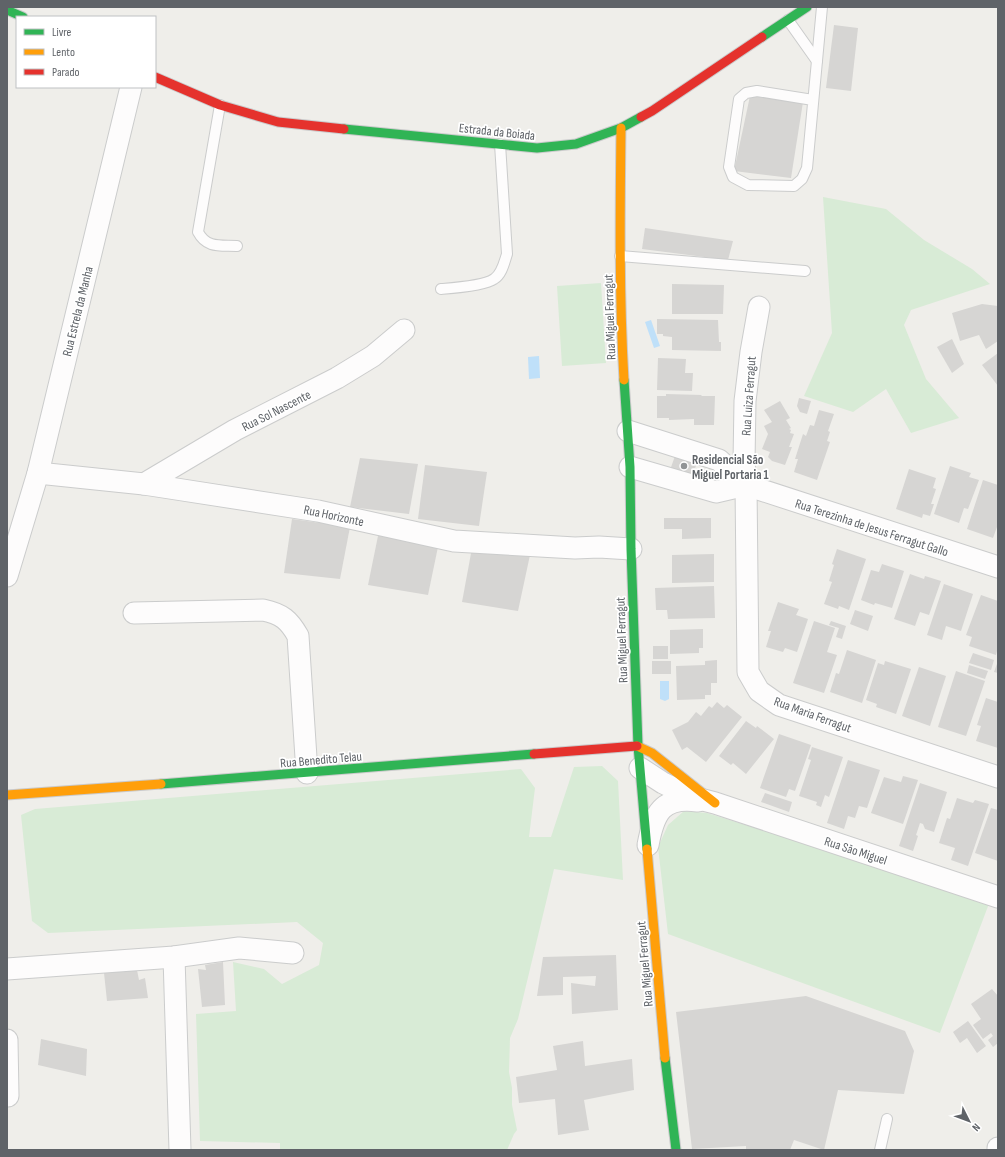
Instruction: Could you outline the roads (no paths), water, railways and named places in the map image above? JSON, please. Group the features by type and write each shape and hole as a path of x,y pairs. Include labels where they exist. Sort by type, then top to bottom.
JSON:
{"street":[{"name":"Estrada da Boiada","path":"156,77 220,105 278,122 537,148 576,144 621,128 652,110 808,7"},
{"path":"7,10 21,16"},
{"name":"Rua Estrela da Manha","path":"7,576 38,473 131,88"},
{"name":"Rua Miguel Ferragut","path":"621,128 621,328 630,467 631,548 638,746 664,1046 676,1150"},
{"name":"Rua Luiza Ferragut","path":"746,485 744,462 745,400 751,352 759,307"},
{"name":"Rua Sol Nascente","path":"144,484 235,430 337,378 373,356 404,330"},
{"name":"Rua Terezinha de Jesus Ferragut Gallo","path":"628,431 719,460 746,485 998,567"},
{"path":"630,467 716,492 746,485"},
{"name":"Rua Horizonte","path":"38,473 144,484 318,511 454,541 575,548 631,548"},
{"name":"Rua Maria Ferragut","path":"746,485 748,672 759,691 779,705 998,777"},
{"path":"134,613 263,610 274,612 283,616 292,625 298,636 307,773"},
{"name":"Rua Benedito Telau","path":"7,795 307,773 638,746"},
{"name":"Rua São Miguel","path":"638,746 652,753 715,803"},
{"name":"Rua São Miguel","path":"640,768 663,783 686,794 998,897"},
{"name":"Rua São Miguel","path":"647,848 651,828 659,812 668,803 682,800 715,803"},
{"path":"7,969 174,957 239,948 293,953"},
{"path":"174,957 180,1150"},
{"path":"7,1040 8,1096"}],"lane":[{"path":"813,100 757,91 746,92 739,99 729,167 733,177 748,185 794,186 802,180 807,168 822,7"},
{"path":"788,20 817,61"},
{"path":"220,105 198,232 202,239 210,244 237,246"},
{"path":"441,289 482,284 494,279 502,270 507,254 500,144"},
{"path":"620,256 805,271"},
{"path":"880,1150 887,1119"}],"water":[{"path":"651,320 660,346 654,348 645,322"},
{"path":"539,356 540,378 529,379 528,357"},
{"path":"660,681 669,681 669,699 665,701 660,699"}],"place":[{"name":"Residencial São Miguel Portaria 1","path":"684,466"}]}
